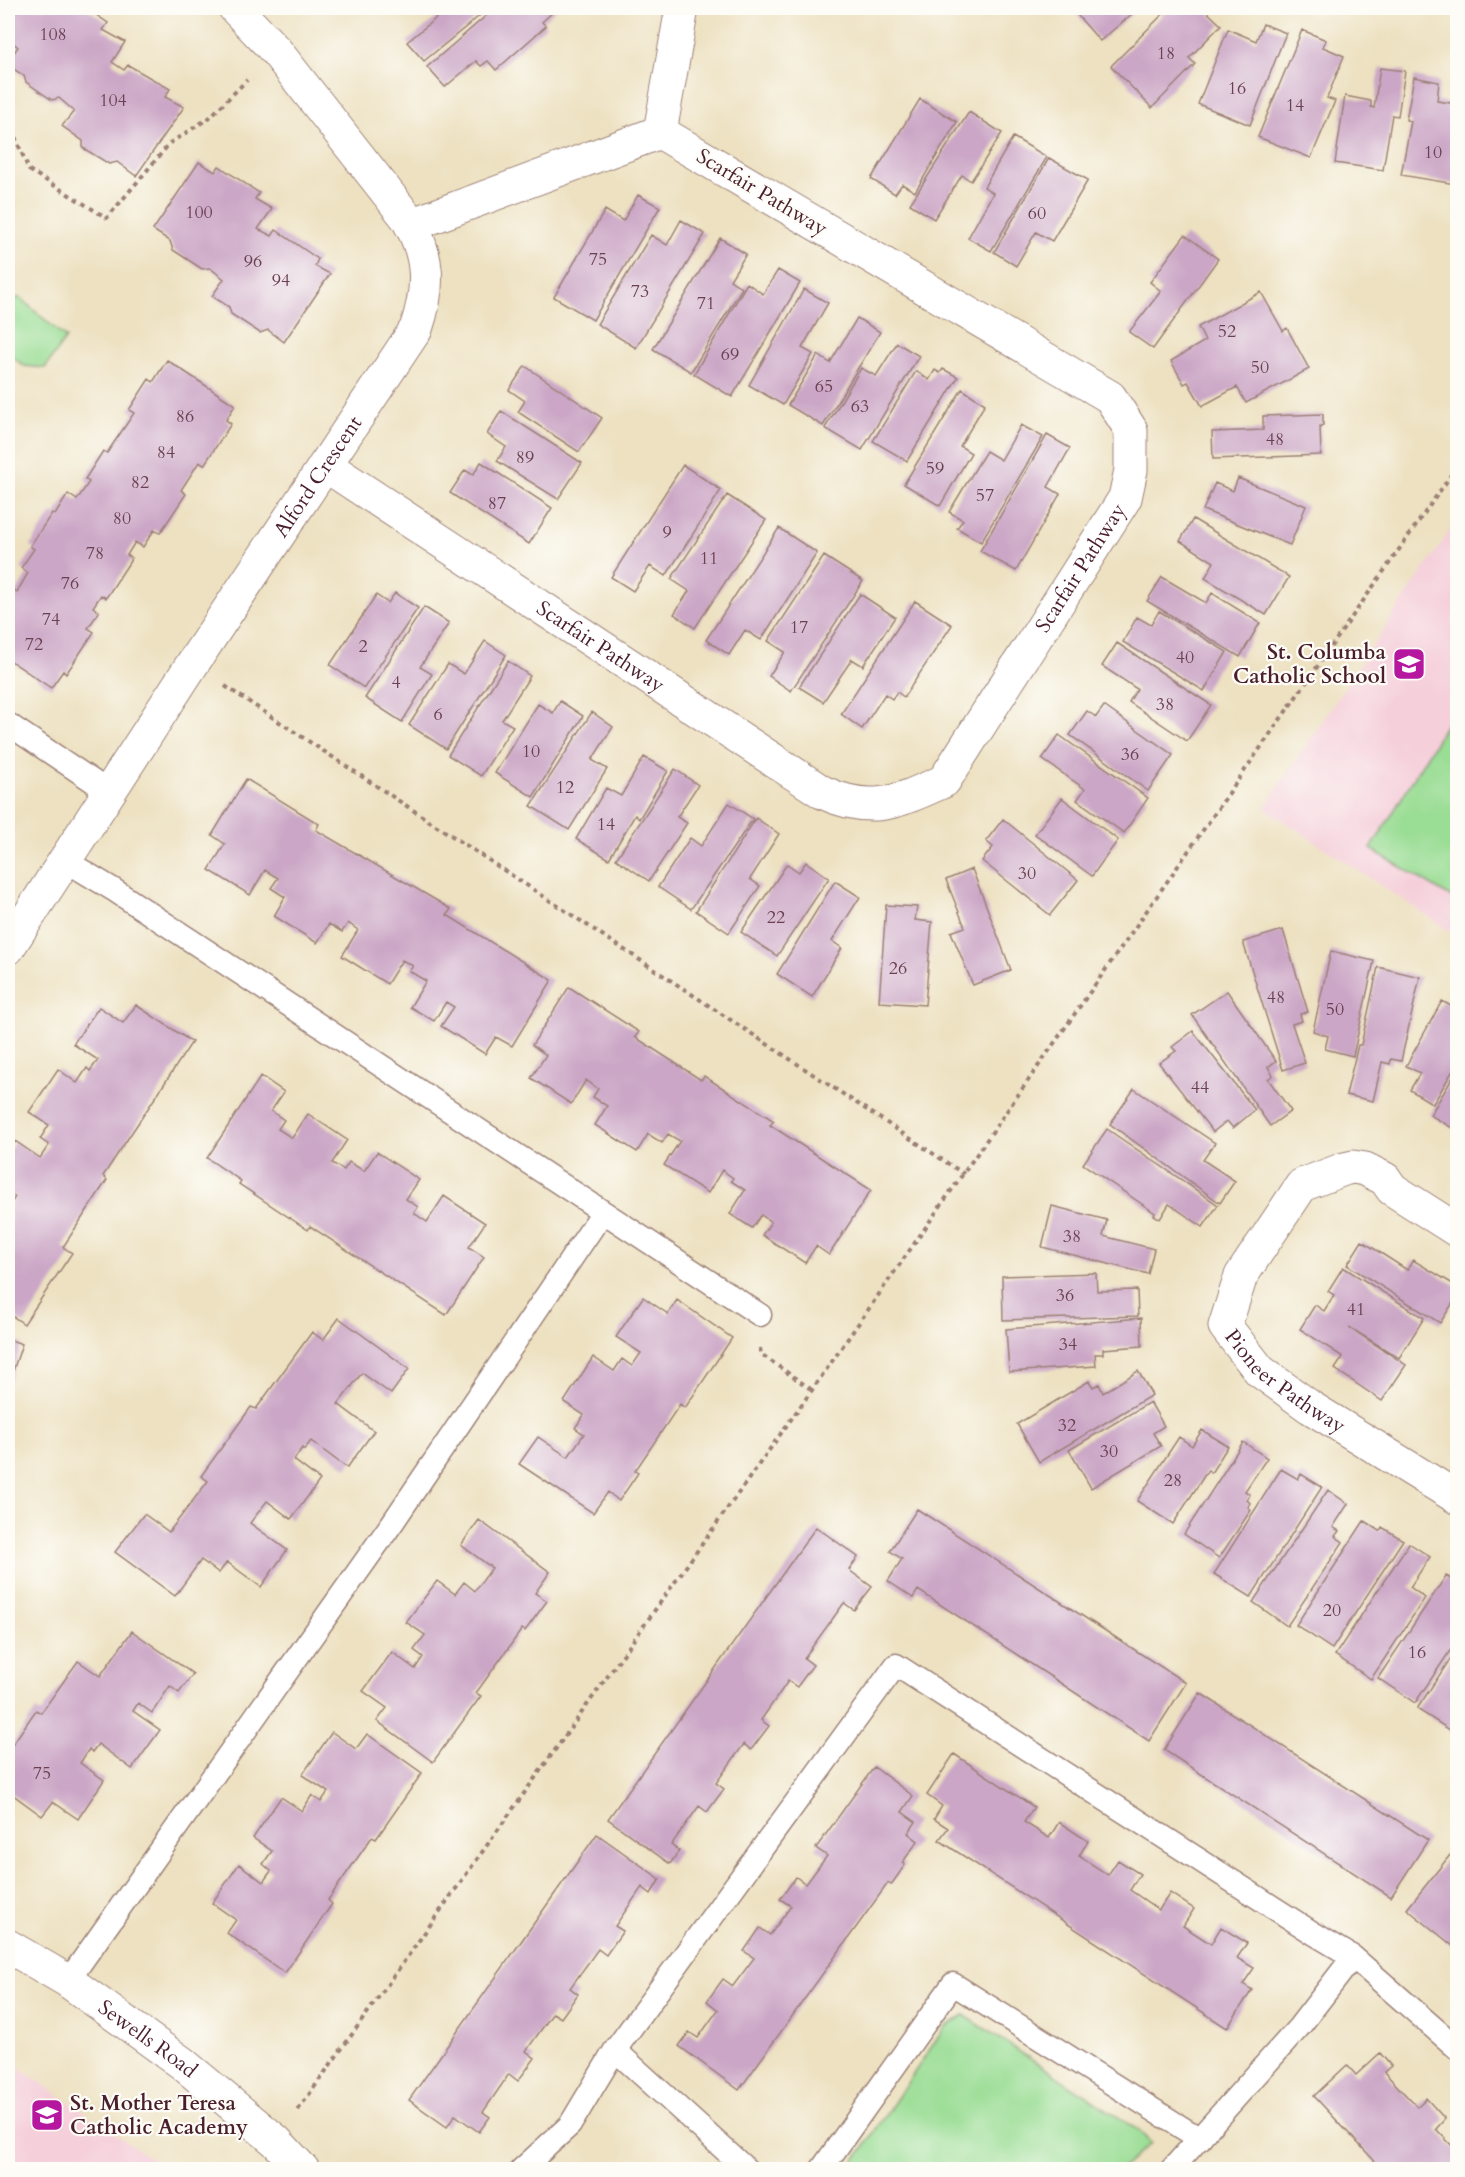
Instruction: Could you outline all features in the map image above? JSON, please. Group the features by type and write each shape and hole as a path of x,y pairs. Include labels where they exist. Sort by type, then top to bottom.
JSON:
{"street":[{"name":"Alford Crescent","path":"8,948 191,666 416,329 423,308 427,280 425,265 418,237 411,225 276,51 235,8"},
{"path":"411,225 660,132 682,8"},
{"name":"Scarfair Pathway","path":"325,465 822,792 839,800 865,805 890,803 908,798 944,781 1125,498 1131,470 1131,430 1110,398 660,132"},
{"name":"Pioneer Pathway","path":"1458,1231 1392,1189 1385,1179 1365,1169 1353,1167 1344,1169 1302,1185 1241,1276 1225,1326 1260,1371 1310,1407 1458,1498"},
{"name":"Sewells Road","path":"8,1946 68,1981 182,2063 276,2141 303,2169"}],"lane":[{"path":"8,724 109,792"},
{"path":"66,861 760,1315"},
{"path":"68,1981 393,1522 603,1212"},
{"path":"521,2169 570,2125 615,2050 896,1665 1353,1957 1458,2049"},
{"path":"1171,2169 1299,2027 1353,1957"},
{"path":"821,2169 953,1984 1200,2139"},
{"path":"615,2050 747,2169"}],"path":[{"path":"8,120 29,170 107,218 170,143 209,118 276,51"},
{"path":"276,2141 812,1390 1458,465"},
{"path":"191,666 252,702 964,1174"},
{"path":"760,1315 760,1354 812,1390"}],"shaded area":[{"name":"St. Columba Catholic School","path":"1457,520 1457,936 1264,808"},
{"name":"St. Mother Teresa Catholic Academy","path":"8,2060 166,2169 8,2169"}],"green space":[{"path":"8,298 20,298 66,338 45,368 24,366 8,353"},
{"path":"1457,706 1458,901 1371,849"},
{"path":"964,2015 1138,2130 1151,2143 1121,2169 849,2169 945,2027"}],"building":[{"path":"8,8 86,8 108,23 103,30 125,42 112,62 124,70 128,65 170,89 165,97 184,107 136,176 117,162 109,164 83,148 83,141 62,126 74,111 59,98 52,100 26,82 24,76 8,65 8,61 18,47 8,39"},
{"path":"437,8 489,8 424,61 407,42 436,18 432,12"},
{"path":"495,8 556,9 542,22 546,26 496,70 488,61 481,66 476,61 445,87 427,67"},
{"path":"1071,8 1139,8 1100,41"},
{"path":"1169,8 1203,8 1221,25 1189,58 1195,64 1152,108 1111,66"},
{"path":"1263,24 1286,33 1250,125 1198,104 1228,29 1256,41"},
{"path":"1302,30 1326,40 1323,47 1344,56 1327,98 1335,101 1311,158 1258,137"},
{"path":"1380,68 1405,71 1398,116 1392,115 1383,170 1335,163 1345,96 1371,101 1371,107 1374,108"},
{"path":"1414,77 1439,82 1437,101 1458,104 1458,168 1455,184 1401,175 1411,121 1406,120"},
{"path":"920,99 957,122 915,192 902,184 895,194 871,179"},
{"path":"969,112 1002,133 971,181 962,175 934,219 910,204"},
{"path":"1013,137 1047,157 991,251 968,238 993,193 984,187"},
{"path":"1049,158 1088,180 1052,241 1036,232 1016,266 994,252"},
{"path":"199,162 215,172 219,166 259,193 255,199 272,209 258,229 272,236 276,230 318,259 315,266 330,274 284,342 268,330 260,333 231,314 229,307 212,296 224,279 210,268 202,269 173,250 170,241 153,230"},
{"path":"638,195 660,207 593,320 554,297 605,210 623,221"},
{"path":"681,220 705,234 636,348 597,324 651,235 667,245"},
{"path":"1185,235 1218,259 1153,349 1129,332 1161,291 1150,282"},
{"path":"720,238 746,254 730,280 742,288 691,372 653,349"},
{"path":"778,270 800,283 732,397 694,374 747,283 763,294"},
{"path":"804,289 828,303 802,348 813,354 783,405 749,385"},
{"path":"1261,292 1283,331 1287,328 1309,369 1246,403 1237,387 1202,406 1188,382 1184,384 1171,361 1205,341 1198,327"},
{"path":"857,318 880,332 823,426 788,405 818,355 830,363"},
{"path":"897,343 919,356 862,450 825,428 861,368 876,376"},
{"path":"167,360 235,405 226,420 231,424 204,465 199,462 181,490 186,494 160,533 154,530 143,547 135,542 127,555 132,558 106,598 101,595 93,607 99,612 88,628 94,632 66,674 63,671 51,688 8,659 8,598 13,590 17,592 28,573 21,568 34,549 30,546 52,513 55,515 68,494 77,500 89,482 85,479 103,451 107,453 134,413 129,410 149,379 153,382"},
{"path":"525,366 602,418 579,452 518,412 525,401 509,390"},
{"path":"943,369 958,377 907,461 873,441 916,371 929,380 935,370 940,373"},
{"path":"962,389 985,404 960,446 971,453 940,506 904,484"},
{"path":"501,411 582,463 558,499 497,461 506,447 487,434"},
{"path":"1323,414 1323,425 1320,426 1321,455 1213,459 1212,432 1263,430 1263,416"},
{"path":"1021,425 1043,437 981,542 957,528 963,520 949,512 986,451 1001,460"},
{"path":"1047,435 1070,448 1048,487 1060,494 1016,571 980,551"},
{"path":"481,462 552,508 529,544 450,493 465,470 473,475"},
{"path":"683,465 721,490 666,576 650,566 633,591 611,577"},
{"path":"1238,478 1306,506 1290,545 1203,510 1215,483 1233,491"},
{"path":"727,495 766,520 695,628 674,614 689,591 671,579"},
{"path":"1193,519 1289,577 1266,615 1205,578 1214,562 1180,541"},
{"path":"779,528 817,553 761,640 745,630 729,655 706,640"},
{"path":"824,556 863,581 791,691 769,676 785,652 768,641"},
{"path":"1162,577 1206,603 1212,593 1260,623 1240,657 1147,601"},
{"path":"395,593 418,608 364,688 330,665 376,595 388,603"},
{"path":"860,594 895,617 863,666 852,659 823,702 799,687"},
{"path":"915,601 952,625 904,697 897,692 892,699 885,694 862,729 841,714"},
{"path":"424,607 449,623 420,667 432,674 402,722 365,698"},
{"path":"1159,611 1227,652 1204,691 1123,642 1137,617 1151,625"},
{"path":"485,641 506,655 446,749 409,725 448,664 464,674"},
{"path":"1117,643 1211,705 1187,741 1129,702 1137,689 1102,666"},
{"path":"508,661 530,676 502,720 513,726 481,776 448,755"},
{"path":"560,701 583,716 533,797 495,773 538,704 553,713"},
{"path":"1104,706 1173,755 1148,791 1070,735 1087,711 1096,717"},
{"path":"592,712 613,727 592,760 607,769 569,830 531,806"},
{"path":"1059,735 1148,798 1124,833 1077,800 1085,789 1042,759"},
{"path":"644,757 668,771 639,819 635,815 609,859 576,839 606,788 621,796"},
{"path":"675,769 698,785 677,817 687,823 649,881 616,859"},
{"path":"246,779 319,824 316,830 451,909 447,915 552,980 512,1046 496,1037 485,1054 441,1026 454,1007 446,1002 434,1021 410,1007 426,981 409,971 413,966 402,960 387,984 342,956 358,930 348,923 342,932 329,924 317,943 274,916 285,897 271,888 278,878 265,870 250,895 209,870 225,844 212,835"},
{"path":"1062,798 1118,840 1092,876 1035,834"},
{"path":"729,803 753,819 691,909 658,887 690,838 701,846"},
{"path":"756,818 779,834 750,879 760,886 729,933 696,911"},
{"path":"1003,819 1078,880 1050,915 982,861 993,847 986,841"},
{"path":"806,862 829,878 777,956 741,932 787,864 799,872"},
{"path":"972,869 1011,970 973,985 951,932 965,927 946,880"},
{"path":"835,881 860,897 832,941 842,948 812,997 777,974"},
{"path":"886,905 917,907 915,920 932,922 925,1005 879,1002"},
{"path":"1283,930 1308,1012 1300,1014 1302,1021 1292,1024 1305,1063 1283,1070 1243,942"},
{"path":"1331,951 1374,961 1353,1056 1325,1049 1328,1036 1313,1031"},
{"path":"1378,967 1420,977 1401,1061 1391,1059 1390,1064 1382,1062 1373,1101 1346,1095 1358,1045 1361,1045"},
{"path":"569,987 639,1032 635,1037 701,1080 704,1076 774,1121 770,1125 871,1190 829,1255 816,1246 805,1263 762,1235 771,1222 761,1215 752,1228 730,1214 745,1190 731,1181 733,1178 722,1170 708,1193 664,1165 680,1141 668,1134 662,1143 648,1134 637,1152 595,1125 607,1106 593,1097 598,1089 586,1080 571,1104 531,1078 546,1055 532,1045"},
{"path":"1227,991 1276,1061 1268,1067 1273,1075 1268,1079 1291,1111 1270,1126 1192,1015"},
{"path":"1442,1001 1458,1010 1458,1062 1433,1104 1410,1090 1420,1073 1406,1066"},
{"path":"136,1005 192,1042 103,1176 107,1180 63,1247 72,1253 24,1324 8,1313 8,1223 11,1217 8,1215 8,1208 15,1197 8,1192 8,1152 15,1141 40,1158 49,1145 40,1139 49,1125 29,1112 58,1069 77,1083 87,1068 90,1071 98,1060 73,1044 99,1007 123,1023"},
{"path":"1193,1031 1255,1110 1233,1128 1227,1121 1213,1132 1159,1063 1176,1051 1172,1047"},
{"path":"1458,1069 1458,1124 1454,1129 1430,1115"},
{"path":"261,1076 284,1092 271,1111 284,1120 278,1129 292,1138 308,1114 347,1140 332,1163 344,1170 349,1162 364,1171 377,1152 419,1180 406,1199 418,1207 414,1213 427,1222 444,1196 485,1223 469,1247 484,1257 446,1315 310,1226 308,1230 239,1184 241,1181 207,1158"},
{"path":"1134,1089 1215,1143 1203,1160 1235,1181 1220,1203 1110,1124"},
{"path":"1107,1129 1218,1205 1203,1227 1169,1204 1160,1219 1154,1215 1155,1213 1083,1164"},
{"path":"1052,1206 1107,1220 1103,1236 1154,1249 1148,1274 1042,1247"},
{"path":"1362,1241 1407,1270 1413,1260 1458,1287 1458,1295 1440,1323 1347,1265"},
{"path":"1343,1267 1424,1318 1399,1358 1349,1327 1406,1365 1382,1401 1335,1369 1343,1357 1300,1329 1315,1305 1324,1311 1334,1295 1328,1291"},
{"path":"1096,1273 1097,1291 1137,1290 1138,1316 1003,1320 1002,1276"},
{"path":"643,1297 668,1314 677,1300 732,1338 685,1408 680,1404 635,1471 638,1473 619,1501 608,1492 593,1513 519,1464 538,1437 568,1457 584,1434 575,1428 584,1415 564,1402 593,1357 614,1371 622,1359 632,1366 641,1353 616,1337"},
{"path":"339,1318 409,1369 391,1394 362,1373 338,1404 374,1431 347,1468 311,1441 304,1450 302,1448 294,1460 320,1480 291,1519 267,1501 250,1523 287,1550 261,1587 227,1562 219,1573 201,1560 175,1596 115,1552 144,1514 169,1532 208,1481 201,1476 251,1407 256,1409 312,1332 323,1340"},
{"path":"1141,1318 1142,1346 1103,1349 1103,1354 1095,1354 1096,1366 1009,1372 1006,1329"},
{"path":"8,1339 22,1344 8,1386"},
{"path":"1138,1371 1152,1395 1039,1462 1017,1424 1089,1381 1093,1387 1099,1384 1103,1393"},
{"path":"1150,1402 1164,1426 1153,1433 1161,1446 1091,1488 1069,1450"},
{"path":"1202,1430 1228,1446 1211,1473 1208,1470 1173,1524 1137,1501 1179,1437 1192,1446"},
{"path":"1243,1442 1267,1458 1245,1491 1250,1495 1247,1500 1251,1510 1219,1558 1184,1534"},
{"path":"1281,1469 1298,1479 1301,1474 1322,1487 1251,1597 1214,1574"},
{"path":"1328,1490 1348,1504 1333,1527 1339,1531 1335,1536 1343,1542 1287,1626 1253,1602"},
{"path":"917,1509 1186,1683 1149,1741 918,1590 913,1598 888,1581 902,1559 890,1551"},
{"path":"479,1520 550,1572 535,1593 547,1601 525,1631 522,1629 476,1693 481,1696 433,1762 377,1721 387,1708 363,1691 392,1652 415,1669 423,1657 414,1650 425,1635 406,1622 437,1581 455,1594 464,1582 475,1591 492,1568 461,1545"},
{"path":"1364,1521 1380,1531 1382,1527 1403,1540 1332,1649 1296,1625"},
{"path":"816,1527 858,1557 849,1570 872,1587 854,1610 844,1603 804,1658 813,1665 797,1687 788,1681 761,1720 769,1726 751,1750 744,1744 716,1783 724,1789 707,1812 699,1806 671,1845 679,1851 670,1864 608,1819"},
{"path":"1409,1543 1430,1557 1410,1587 1425,1598 1371,1679 1335,1655"},
{"path":"1446,1576 1458,1583 1458,1639 1415,1703 1378,1678"},
{"path":"132,1631 193,1674 179,1693 170,1686 152,1713 138,1703 133,1711 160,1730 132,1769 98,1744 92,1752 89,1749 80,1763 104,1780 78,1819 53,1802 42,1816 8,1791 8,1751 36,1710 41,1713 78,1661 100,1676"},
{"path":"1458,1647 1458,1725 1453,1732 1417,1709"},
{"path":"1200,1693 1428,1840 1391,1897 1164,1750"},
{"path":"332,1732 356,1749 367,1734 422,1773 376,1839 372,1837 328,1900 332,1904 285,1973 227,1933 236,1920 212,1903 239,1864 263,1882 271,1871 263,1864 272,1851 253,1838 281,1797 302,1811 312,1795 321,1802 328,1792 302,1775"},
{"path":"954,1754 1034,1807 1024,1822 1049,1838 1059,1822 1088,1841 1079,1856 1108,1875 1118,1860 1140,1874 1130,1890 1159,1910 1170,1893 1194,1909 1183,1926 1211,1944 1221,1927 1247,1943 1237,1958 1254,1968 1243,1984 1252,1990 1227,2028 939,1840 948,1828 934,1819 942,1806 927,1795"},
{"path":"874,1767 913,1796 902,1812 916,1822 908,1833 918,1841 902,1863 905,1865 891,1885 888,1883 739,2090 679,2046 689,2032 698,2038 718,2010 707,2001 723,1979 733,1986 754,1958 744,1951 760,1928 770,1935 791,1906 780,1899 796,1877 806,1884 827,1856 816,1848"},
{"path":"597,1834 660,1879 651,1894 642,1887 615,1926 623,1931 606,1955 598,1949 570,1988 578,1994 561,2018 553,2013 526,2051 535,2058 518,2081 509,2074 483,2112 490,2117 479,2132 455,2115 447,2127 409,2100"},
{"path":"1450,1855 1458,1861 1458,1950 1407,1909"},
{"path":"1380,2053 1391,2066 1384,2072 1417,2107 1426,2098 1445,2119 1436,2129 1458,2152 1458,2170 1383,2170 1314,2096 1347,2065 1356,2075"},
{"path":"629,2162 634,2170 619,2170"}],"place":[{"name":"St. Columba Catholic School","path":"1409,664"},
{"name":"St. Mother Teresa Catholic Academy","path":"47,2115"}]}
